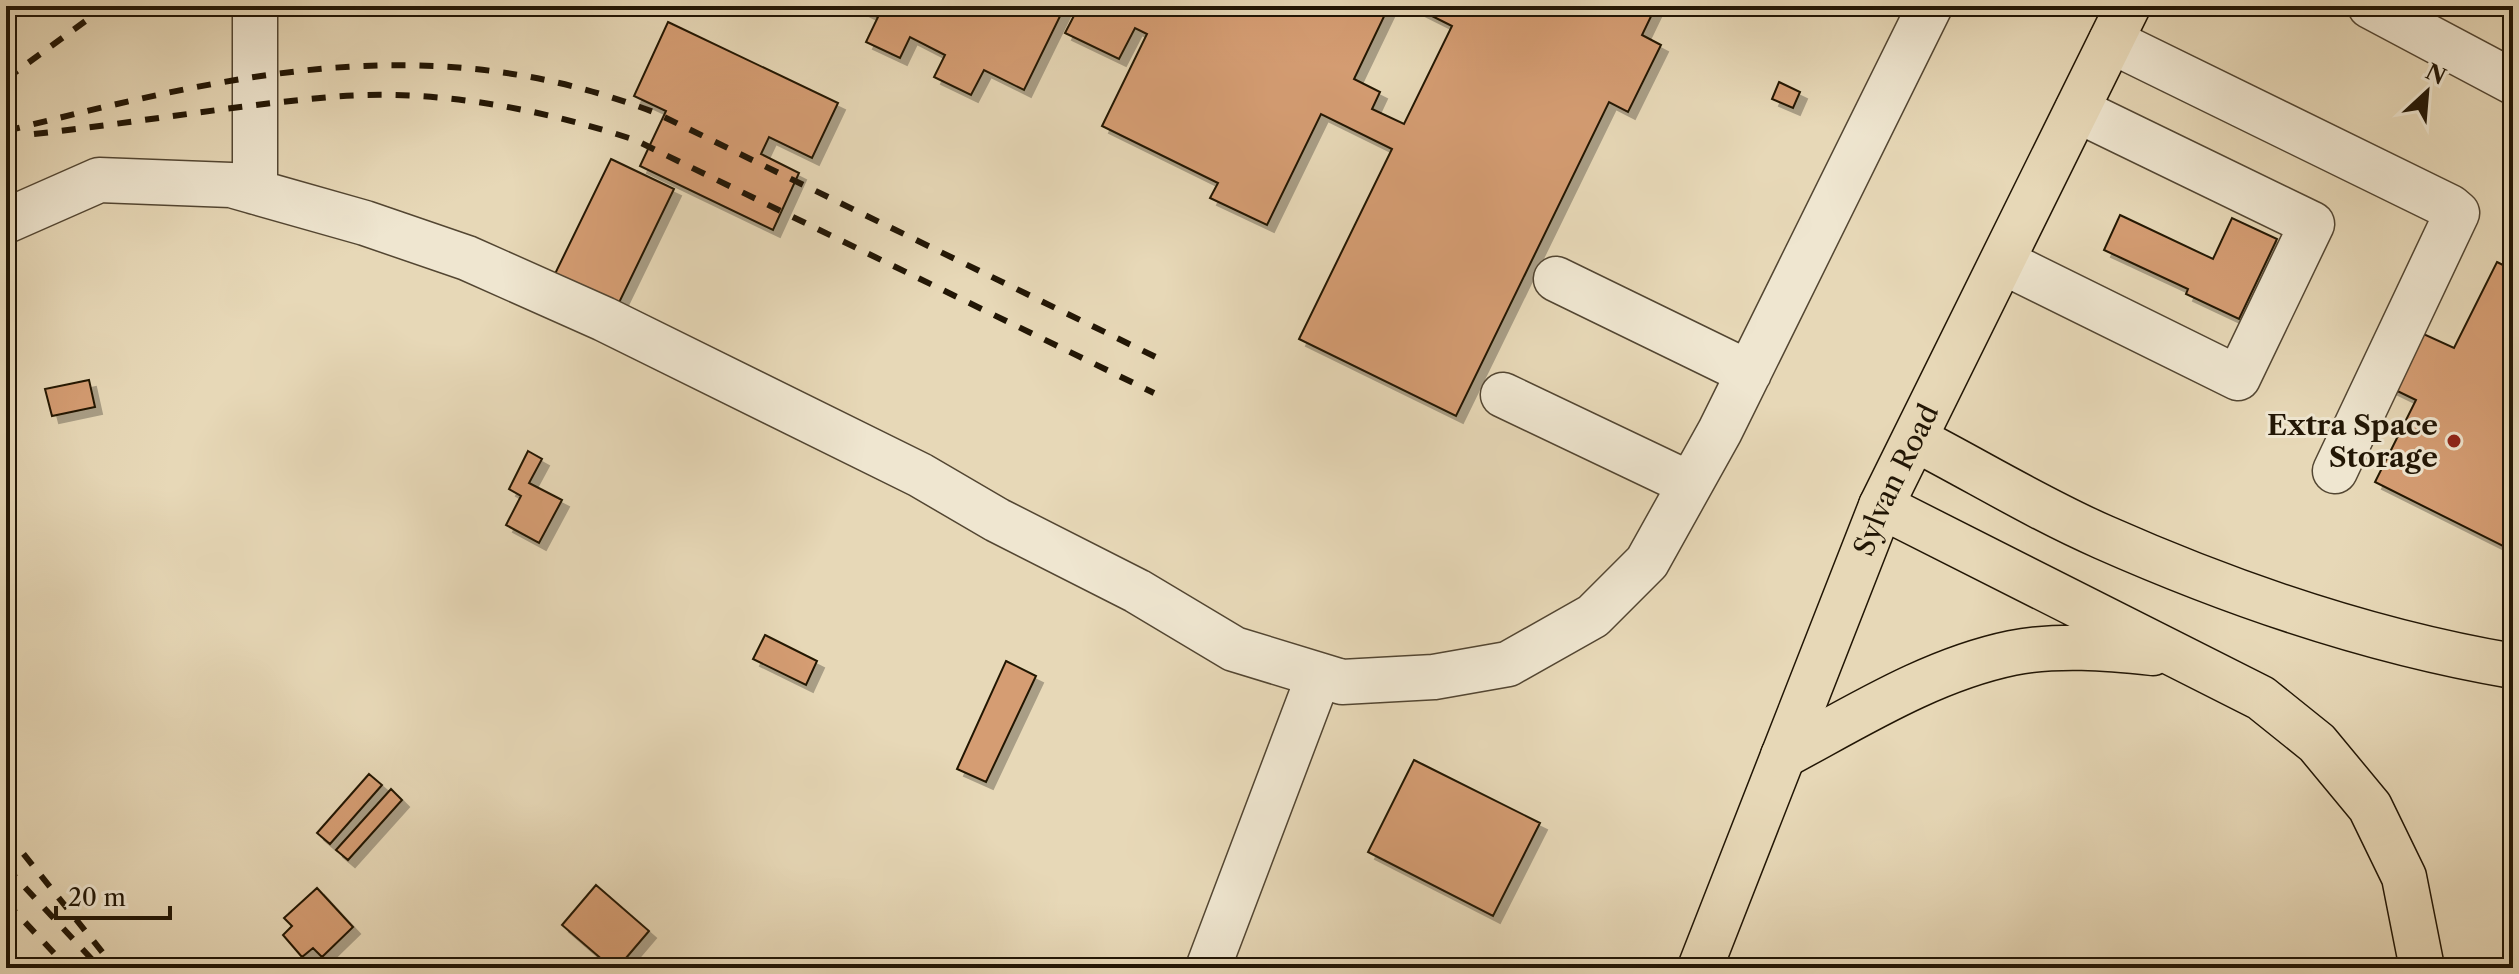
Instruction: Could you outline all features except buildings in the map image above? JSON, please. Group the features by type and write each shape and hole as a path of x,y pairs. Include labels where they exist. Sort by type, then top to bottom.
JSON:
{"main road":[{"name":"Sylvan Road","path":"1700,968 1881,506 2120,23"},
{"path":"1915,439 2101,536 2231,589 2342,627 2460,657 2513,666"},
{"path":"1881,506 2261,698 2317,743 2370,807 2404,877 2422,968"},
{"path":"1783,756 1948,671 2013,653 2085,646 2176,655"}],"lane":[{"path":"255,6 255,192"},
{"path":"6,221 99,180 231,185 467,258 604,319 920,475 997,520 1137,591 1234,649 1342,682 1434,677 1508,664 1593,616 1647,562 1749,373 1930,6"},
{"path":"2370,6 2513,82"},
{"path":"2120,23 2457,213 2335,471"},
{"path":"2003,262 2238,378 2312,224 2077,110"},
{"path":"1556,279 1749,373"},
{"path":"1503,395 1690,484"},
{"path":"1208,968 1319,675"}],"railway":[{"path":"6,79 106,6"},
{"path":"6,131 171,92 251,77 331,68 410,65 491,71 572,86 656,113 1166,362"},
{"path":"34,134 256,105 368,95 446,98 523,110 635,140 1154,393"},
{"path":"6,832 115,968"},
{"path":"6,867 100,968"},
{"path":"6,902 68,968"}],"place":[{"name":"Extra Space Storage","path":"2454,441"}]}
